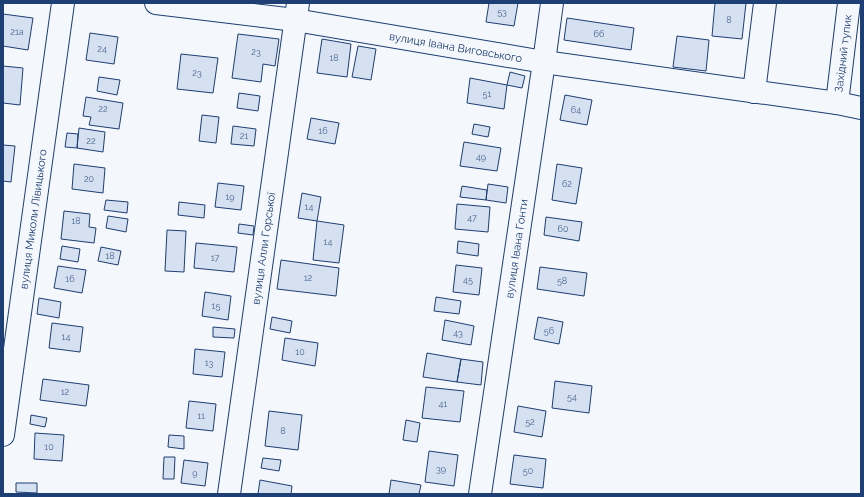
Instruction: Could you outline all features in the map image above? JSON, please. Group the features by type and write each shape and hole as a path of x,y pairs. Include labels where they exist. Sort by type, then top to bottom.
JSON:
{"street":[{"name":"вулиця Миколи Лівицького","path":"3,435 63,3"},
{"name":"вулиця Івана Виговського","path":"156,3 297,12 544,62 836,103 861,108"},
{"name":"вулиця Івана Гонти","path":"480,494 552,3"},
{"path":"754,92 765,3"},
{"name":"Західний тупик","path":"836,103 849,3"},
{"name":"вулиця Алли Горської","path":"229,494 297,12"}],"building":[{"path":"489,3 518,3 514,26 486,22"},
{"path":"715,3 746,3 742,39 712,36"},
{"path":"3,14 33,18 28,50 3,46"},
{"path":"567,18 634,28 631,50 564,40"},
{"path":"90,33 118,37 114,64 86,60"},
{"path":"238,34 279,39 275,66 263,64 261,82 232,78"},
{"path":"677,36 709,40 706,71 673,67"},
{"path":"322,39 351,44 347,77 317,73"},
{"path":"358,46 376,49 371,80 352,77"},
{"path":"181,54 218,58 213,93 177,89"},
{"path":"3,66 23,68 20,105 3,103"},
{"path":"510,72 525,76 522,88 507,85"},
{"path":"99,77 120,80 117,95 97,91"},
{"path":"470,78 507,85 504,109 467,103"},
{"path":"239,93 260,96 258,111 237,108"},
{"path":"565,95 592,100 587,125 560,120"},
{"path":"86,97 123,103 119,129 89,125 91,117 83,116"},
{"path":"202,115 219,117 216,143 199,141"},
{"path":"311,118 339,123 335,144 307,139"},
{"path":"474,124 490,127 488,137 472,134"},
{"path":"233,126 256,129 254,146 231,144"},
{"path":"79,128 105,132 103,152 77,148"},
{"path":"67,133 78,134 77,148 65,147"},
{"path":"464,142 501,148 497,171 460,166"},
{"path":"3,145 15,146 11,182 3,181"},
{"path":"74,164 105,168 103,193 72,189"},
{"path":"557,164 582,168 576,204 552,200"},
{"path":"218,183 244,186 241,210 215,207"},
{"path":"488,184 508,187 506,203 486,200"},
{"path":"462,186 487,190 486,200 460,197"},
{"path":"302,193 321,197 317,221 298,218"},
{"path":"106,200 128,202 127,213 104,210"},
{"path":"179,202 205,205 204,218 178,215"},
{"path":"457,204 490,207 488,232 455,229"},
{"path":"64,211 90,214 89,227 96,228 94,243 61,239"},
{"path":"108,216 128,219 126,232 106,228"},
{"path":"546,217 582,222 579,241 544,235"},
{"path":"317,221 344,225 339,263 313,260"},
{"path":"239,224 254,226 253,235 238,233"},
{"path":"167,230 186,231 184,272 165,271"},
{"path":"458,241 479,244 478,256 457,253"},
{"path":"196,243 237,247 234,272 194,268"},
{"path":"62,246 80,249 78,262 60,259"},
{"path":"101,247 121,251 118,265 98,261"},
{"path":"281,260 339,268 336,296 277,289"},
{"path":"456,265 482,268 479,295 453,292"},
{"path":"58,266 86,270 82,293 54,288"},
{"path":"540,267 587,273 584,296 537,289"},
{"path":"205,292 231,296 228,320 202,316"},
{"path":"436,297 461,301 459,314 434,311"},
{"path":"39,298 61,302 59,318 37,314"},
{"path":"272,317 292,321 290,333 270,329"},
{"path":"538,317 563,322 559,344 534,339"},
{"path":"445,320 474,326 471,345 442,340"},
{"path":"52,323 83,327 80,352 49,348"},
{"path":"213,327 235,329 234,338 213,337"},
{"path":"285,338 318,343 315,366 282,360"},
{"path":"195,349 225,352 222,377 193,374"},
{"path":"427,353 461,359 457,382 423,377"},
{"path":"461,359 483,362 481,385 457,382"},
{"path":"43,379 89,385 86,406 40,400"},
{"path":"555,381 592,386 589,413 552,408"},
{"path":"426,387 464,391 460,422 422,418"},
{"path":"189,401 216,404 213,431 186,428"},
{"path":"518,406 546,411 542,437 514,432"},
{"path":"269,411 302,415 298,450 265,446"},
{"path":"31,415 47,418 45,427 30,424"},
{"path":"406,420 420,423 417,442 403,440"},
{"path":"35,433 64,435 62,461 34,459"},
{"path":"169,435 184,436 184,449 168,447"},
{"path":"429,451 458,455 454,486 425,482"},
{"path":"514,455 546,459 543,488 510,484"},
{"path":"164,457 175,457 174,479 163,479"},
{"path":"263,458 281,460 279,471 261,468"},
{"path":"184,460 208,463 205,486 181,483"},
{"path":"260,480 292,486 291,494 258,494"},
{"path":"391,480 421,485 419,494 389,494"},
{"path":"16,483 37,483 37,493 16,492"}]}
